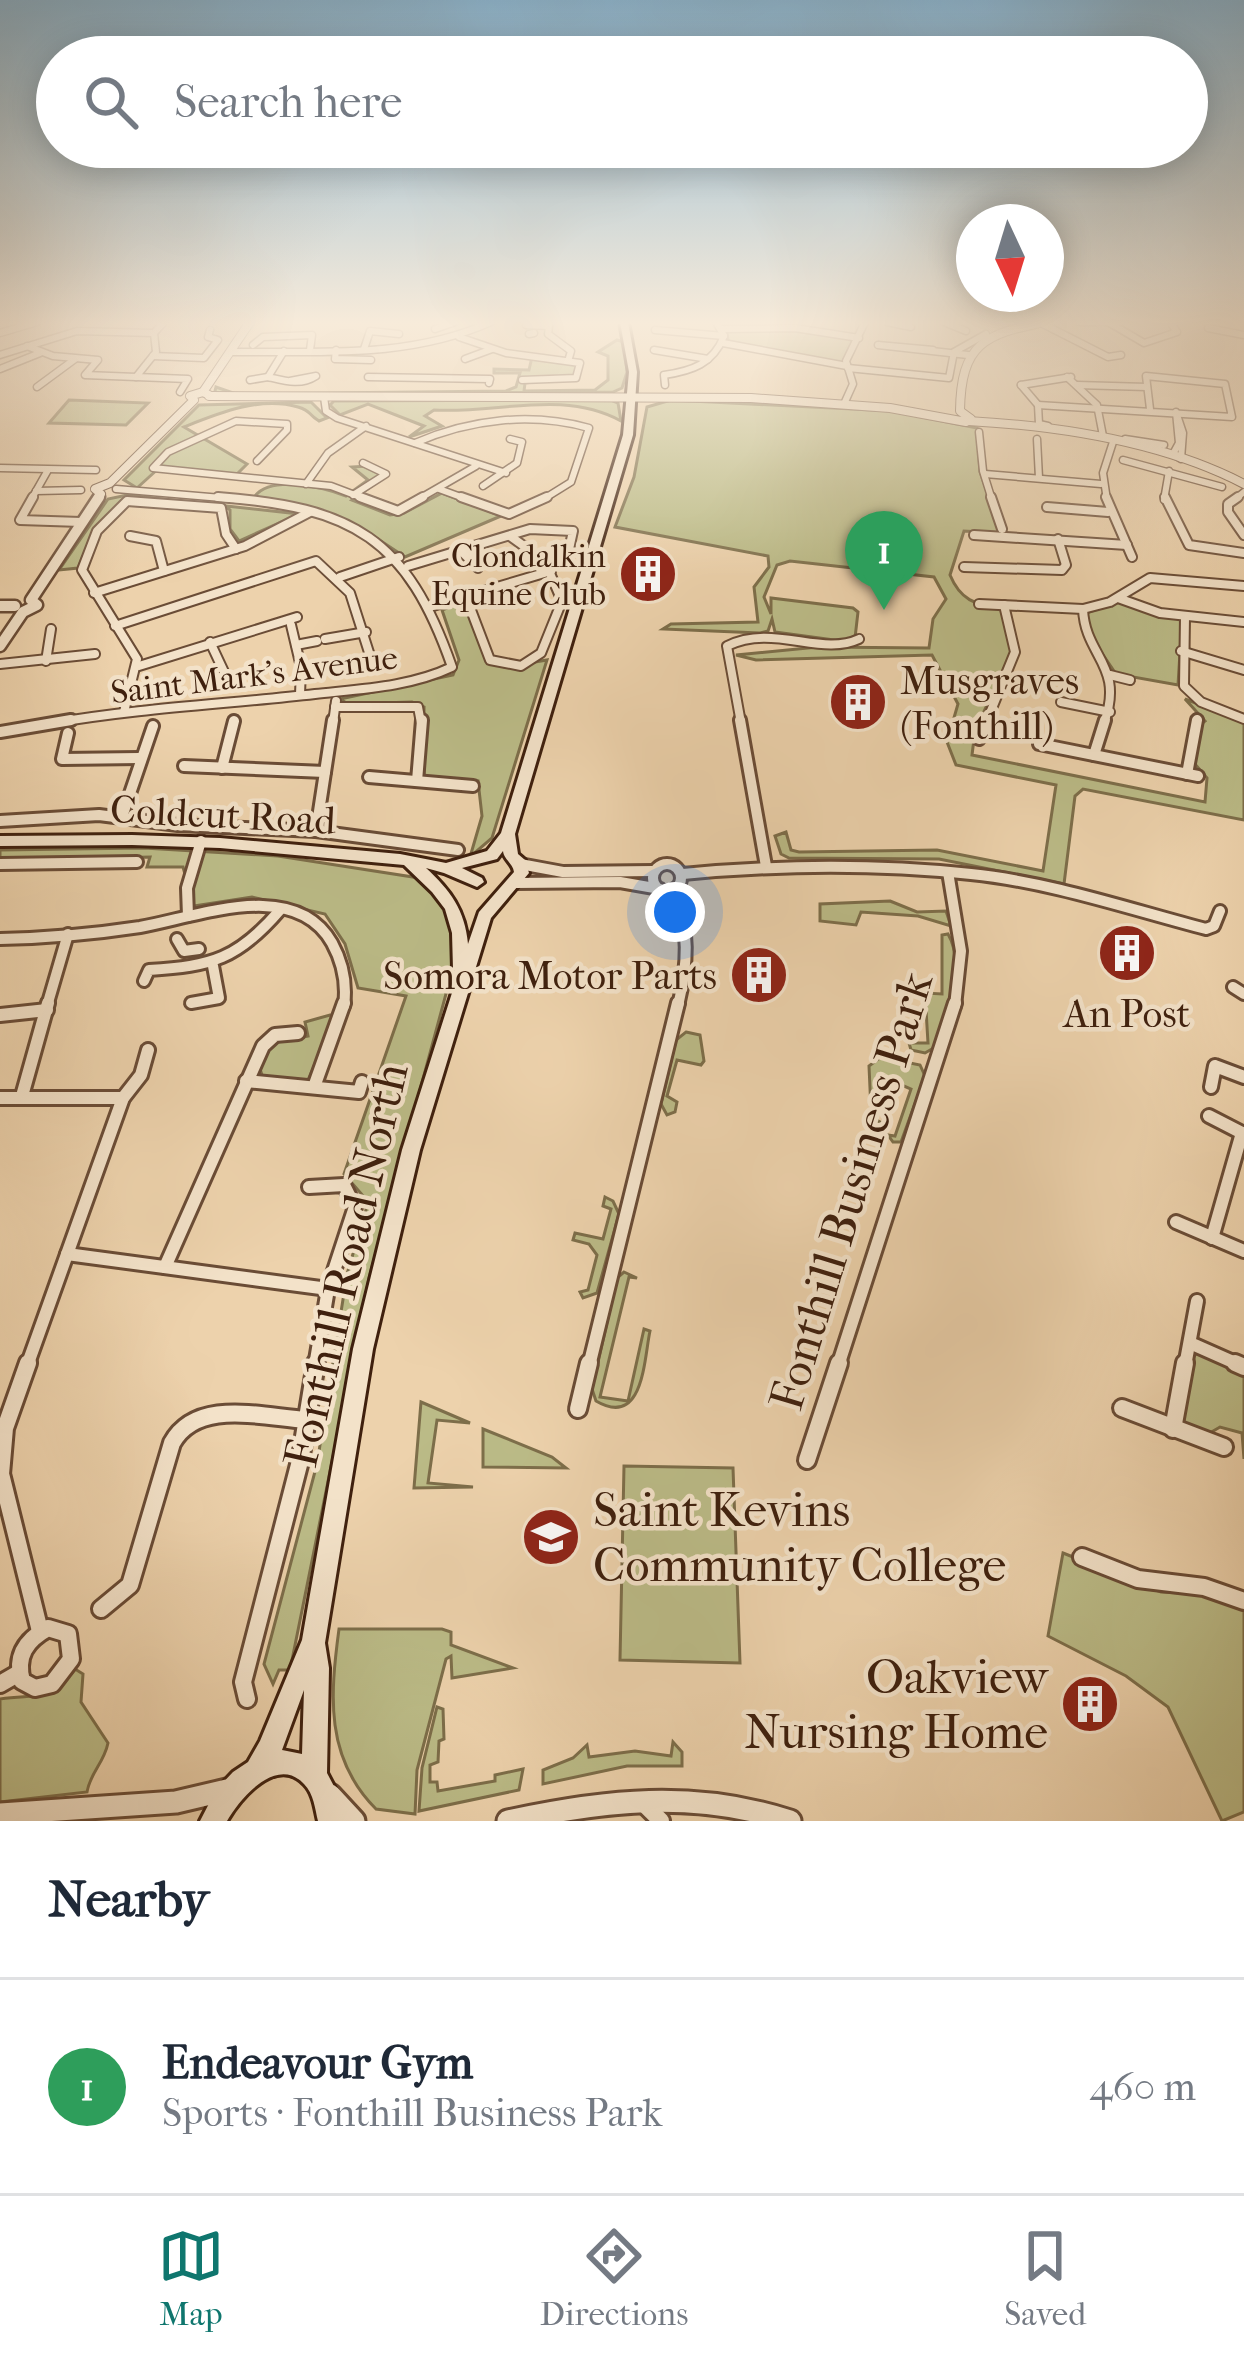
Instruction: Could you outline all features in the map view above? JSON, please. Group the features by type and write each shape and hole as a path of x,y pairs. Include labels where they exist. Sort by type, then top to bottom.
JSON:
{"main road":[{"name":"Fonthill Road North","path":"486,912 474,871 508,834 620,471 630,407"},
{"name":"Fonthill Road North","path":"331,1821 318,1781 313,1643 363,1349 411,1150 461,986 486,912 522,873 508,834"},
{"name":"Coldcut Road","path":"0,841 199,847 442,866"},
{"path":"442,866 486,858 515,860"},
{"path":"408,862 444,894 461,926 461,986"},
{"path":"442,866 481,885 514,884"},
{"name":"Fonthill Road North","path":"213,1821 231,1788 257,1767 279,1736 297,1668 313,1643"},
{"path":"257,1767 293,1762 318,1781"}],"street":[{"path":"0,606 37,605 32,600 101,494 187,407"},
{"path":"327,407 330,415 506,473"},
{"path":"871,407 1164,446"},
{"path":"962,407 963,417"},
{"path":"1038,407 1039,424 1178,457 1244,485 1228,504 1228,512 1244,535"},
{"path":"1098,407 1109,440 1101,484 1108,512 1132,557"},
{"path":"1123,407 1231,417 1229,407"},
{"path":"1175,412 1183,433 1178,457"},
{"path":"257,461 287,424 236,421 168,452 154,468 331,486 398,511 476,466"},
{"path":"415,443 453,426 486,421 589,428 571,482 518,514 439,489"},
{"path":"306,484 328,453 366,426"},
{"path":"980,432 985,474 1002,530"},
{"path":"482,486 517,463 522,442 510,439"},
{"path":"1037,439 1039,478"},
{"path":"1123,460 1222,488"},
{"path":"353,495 387,471 363,463"},
{"path":"0,468 96,470"},
{"path":"49,470 20,517 22,521 81,522"},
{"path":"1169,471 1164,502 1189,545 1244,553"},
{"path":"985,474 1101,484"},
{"path":"244,502 260,481"},
{"name":"Saint Mark's Avenue","path":"1,734 124,712 336,692 449,671 452,665 434,606 408,566 366,534 310,512 113,486"},
{"path":"36,490 81,490"},
{"path":"124,712 139,665 94,593 82,562 105,521 127,500 221,508 226,534 236,548"},
{"path":"1047,507 1108,512"},
{"path":"94,593 236,548 310,512"},
{"path":"408,566 536,528 573,531 566,563 554,559"},
{"path":"974,535 1127,545"},
{"path":"130,536 156,541 164,571"},
{"path":"510,536 528,549"},
{"path":"964,567 1062,570 1066,566 1058,539"},
{"path":"461,551 478,568"},
{"path":"340,577 399,557"},
{"path":"115,626 308,561 320,562 340,577 359,603 373,665"},
{"path":"434,606 561,568"},
{"path":"1137,569 1150,578 1244,586"},
{"path":"466,597 490,660 502,665 536,660 544,654 562,601 548,572"},
{"path":"979,604 1083,609 1118,598 1150,578"},
{"path":"1118,598 1138,608 1185,617 1244,622"},
{"path":"979,739 1015,652 1004,605"},
{"path":"0,646 19,609"},
{"path":"1083,609 1087,635 1110,675 1110,712 1094,755"},
{"path":"1185,617 1177,688 1193,700 1244,719"},
{"path":"139,665 294,621 302,670 300,695"},
{"path":"46,661 51,629"},
{"path":"296,645 366,632"},
{"path":"766,866 727,646 758,638 846,645 859,639"},
{"path":"210,642 225,674"},
{"path":"1181,651 1244,670"},
{"path":"0,664 95,654"},
{"path":"1110,675 1130,680"},
{"path":"316,831 336,692"},
{"path":"1061,702 1110,712"},
{"path":"335,707 407,704 420,708 417,781"},
{"path":"1040,744 1192,775 1197,720"},
{"path":"222,768 234,721"},
{"path":"122,817 153,726"},
{"path":"68,733 62,759 140,758"},
{"path":"184,766 325,772"},
{"path":"369,777 473,786"},
{"path":"0,821 122,817 178,825 316,831 458,850"},
{"path":"188,916 187,888 199,847"},
{"path":"515,860 563,872 652,871 669,866 683,874 766,866 948,872 1048,888 1206,929 1212,928 1220,911"},
{"path":"0,864 137,862"},
{"path":"578,1409 687,968 687,930 667,889 650,879 652,871"},
{"name":"Fonthill Business Park","path":"807,1460 951,1026 961,961 948,872"},
{"path":"514,884 620,882 667,889 684,881 683,874"},
{"path":"0,939 68,934 233,907 280,910 309,918 324,929 336,948 346,981 345,1004 314,1087"},
{"path":"144,981 149,970 213,966 240,955 280,910"},
{"path":"22,1096 68,934"},
{"path":"177,939 184,952"},
{"path":"184,952 199,949"},
{"path":"177,968 184,952"},
{"path":"191,1003 219,998 213,966"},
{"path":"0,1015 46,1010"},
{"path":"165,1267 268,1038 290,1030 298,1033"},
{"path":"40,1631 0,1474 10,1412 122,1098 141,1075 148,1050"},
{"path":"1211,1088 1215,1066 1244,1077"},
{"path":"247,1081 359,1092 362,1082"},
{"path":"0,1098 122,1098"},
{"path":"1209,1116 1243,1133 1212,1238"},
{"path":"247,1699 243,1682 307,1420 328,1289 354,1199 344,1185 309,1187"},
{"path":"1176,1222 1244,1251"},
{"path":"67,1254 328,1289"},
{"path":"1173,1429 1197,1301"},
{"path":"1190,1343 1244,1367"},
{"path":"1122,1408 1224,1447"},
{"path":"101,1609 130,1585 172,1443 183,1424 202,1414 307,1420"},
{"path":"1082,1557 1138,1580 1204,1587 1244,1601"},
{"path":"56,1627 68,1634 73,1649 67,1668 43,1688 27,1686 19,1673 20,1655 40,1631 56,1627"},
{"path":"0,1684 19,1673"},
{"path":"318,1781 354,1821"},
{"path":"0,1814 176,1802 231,1788"},
{"path":"638,1798 661,1821"},
{"path":"508,1821 638,1798 696,1810 759,1809 790,1821"}],"green space":[{"path":"63,407 144,407 126,425 49,423"},
{"path":"197,407 247,407 184,427 247,464 235,476 159,468 137,488 124,480"},
{"path":"297,407 316,407 327,418 319,421"},
{"path":"332,407 360,407 340,415"},
{"path":"376,407 501,407 434,410 425,416 442,426 409,437 424,426"},
{"path":"580,407 619,407 621,421"},
{"path":"647,407 892,411 977,428 980,472 1002,533 964,531 950,575 970,600 1001,607 1013,649 975,731 972,755 1205,802 1207,778 1194,763 1200,725 1205,721 1185,699 1244,721 1244,820 1083,789 1075,796 1064,884 939,859 789,858 781,854 775,836 786,832 791,850 799,852 937,850 1043,871 1056,785 956,765 947,742 958,704 932,655 756,660 736,655 818,647 929,648 933,619 946,599 934,577 790,561 777,565 764,597 771,614 771,598 853,608 858,612 855,638 849,642 775,632 772,619 768,631 760,633 663,629 671,624 758,622 754,587 769,567 768,556 615,527 634,477"},
{"path":"368,466 386,476 352,500 390,515 404,513 442,493 501,516 405,557 369,533 255,496 285,484 346,496 368,480 352,467"},
{"path":"127,495 299,514 239,541 230,529 230,510 225,506 124,500 91,537 78,568 59,570 108,499"},
{"path":"1118,602 1182,620 1178,685 1116,674 1089,634 1086,613"},
{"path":"457,604 468,608 488,663 505,667 547,660 492,838 470,857 482,816 478,781 424,776 424,707 412,702 348,704 340,699 453,675 459,660 442,610"},
{"path":"144,848 278,856 419,878 452,923 454,952 446,994 369,1278 290,1670 279,1670 273,1684 264,1664 317,1464 347,1274 366,1210 365,1198 344,1174 406,996 358,988 345,944 325,914 252,897 194,906 183,867 147,867 150,857 0,860 0,850"},
{"path":"890,901 917,912 946,911 951,926 918,916 861,912 856,925 820,921 820,904"},
{"path":"948,934 955,974 937,1046 925,1053 911,1050 909,1043 928,1043 925,993 942,994 942,935"},
{"path":"336,1016 308,1080 263,1078 260,1069 272,1043 308,1036 305,1022"},
{"path":"686,1032 700,1035 704,1061 701,1065 677,1060 667,1096 677,1102 675,1112 667,1115 661,1104 676,1040"},
{"path":"881,1057 920,1065 925,1076 901,1142 893,1142 888,1135 895,1136 911,1089 888,1079 873,1118 880,1122 876,1134 872,1132 869,1066"},
{"path":"605,1197 613,1201 619,1214 597,1293 583,1298 580,1292 588,1290 597,1255 589,1244 573,1240 575,1233 603,1239 611,1209 603,1206"},
{"path":"624,1272 637,1278 629,1277 600,1397 628,1401 644,1329 650,1331 639,1387 633,1398 624,1406 612,1407 596,1401 592,1389 617,1278"},
{"path":"1201,1353 1244,1370 1244,1459 1242,1433 1220,1427 1208,1434 1181,1422 1191,1355"},
{"path":"421,1402 470,1423 437,1420 428,1483 473,1487 414,1488"},
{"path":"483,1429 552,1457 566,1468 483,1467"},
{"path":"624,1466 733,1468 740,1663 620,1660"},
{"path":"1063,1553 1161,1592 1202,1594 1244,1609 1244,1812 1222,1821 1168,1707 1126,1676 1048,1636"},
{"path":"339,1629 442,1629 451,1632 451,1645 513,1668 452,1678 451,1656 446,1659 417,1770 415,1814 376,1809 347,1769 333,1702"},
{"path":"75,1669 83,1674 81,1702 108,1743 87,1792 0,1802 0,1699 49,1692"},
{"path":"437,1707 443,1709 444,1739 439,1741 438,1762 430,1765 430,1782 437,1782 438,1791 495,1781 495,1775 523,1769 519,1790 419,1811 422,1768"},
{"path":"673,1742 682,1752 682,1766 627,1766 543,1784 543,1770 573,1758 587,1745 589,1757 635,1751 671,1756"}],"place":[{"name":"Clondalkin Equine Club","path":"648,574"},
{"name":"Endeavour Gym","path":"884,610"},
{"name":"Musgraves (Fonthill)","path":"858,702"},
{"name":"An Post","path":"1127,953"},
{"name":"Somora Motor Parts","path":"759,975"},
{"name":"Saint Kevins Community College","path":"551,1537"},
{"name":"Oakview Nursing Home","path":"1090,1704"}]}
